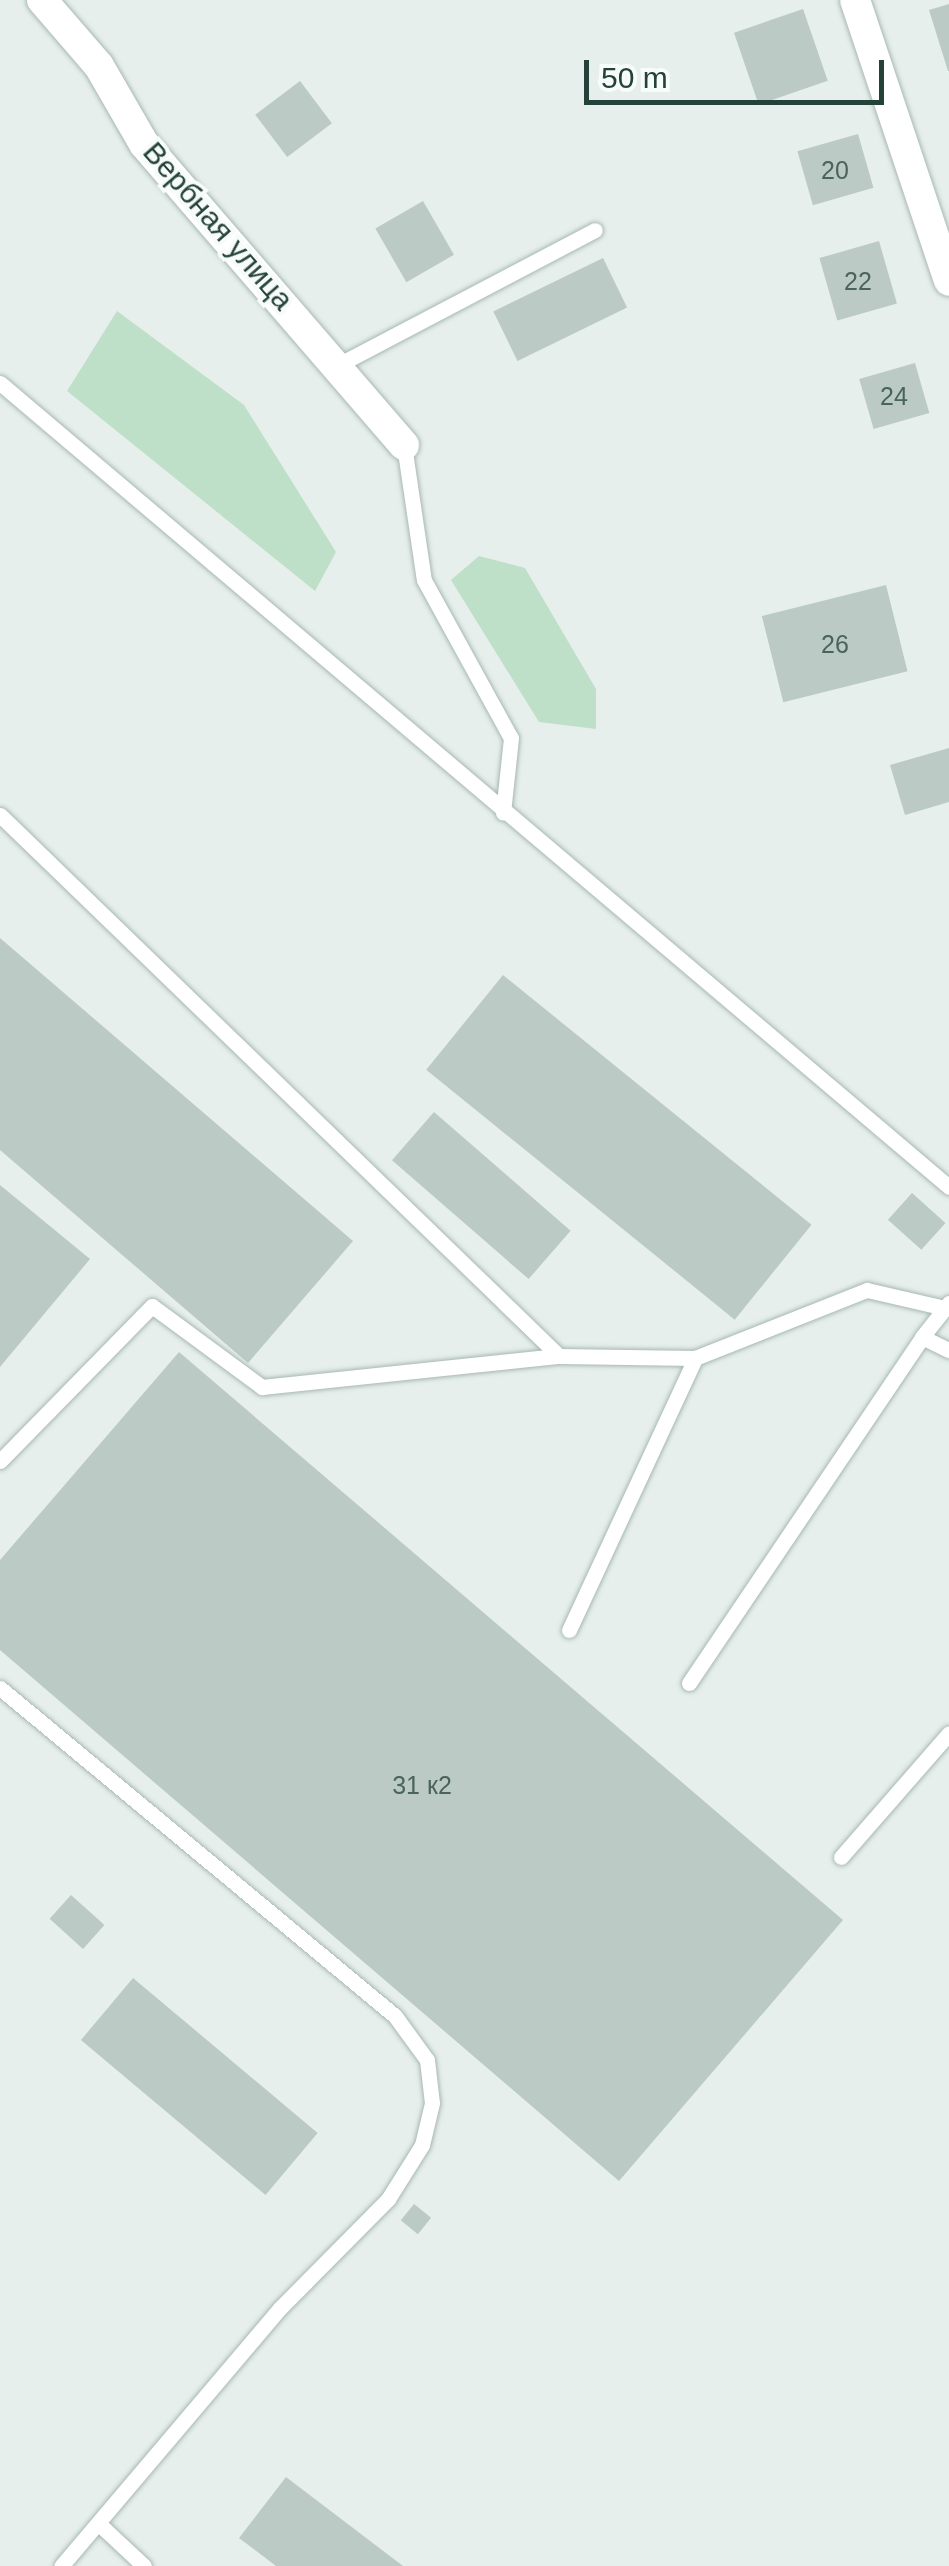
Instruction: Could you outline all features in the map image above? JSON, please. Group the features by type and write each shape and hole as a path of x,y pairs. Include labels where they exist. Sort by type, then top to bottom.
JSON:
{"street":[{"name":"Вербная улица","path":"42,0 100,66 144,144 338,364 404,446"},
{"path":"855,0 949,281"}],"lane":[{"path":"338,364 595,230"},
{"path":"0,384 949,1188"},
{"path":"404,446 424,580 510,738 503,813"},
{"path":"0,815 559,1356"},
{"path":"0,1461 152,1306 262,1387 559,1356 695,1358 867,1290 947,1306 922,1337 689,1683"},
{"path":"922,1337 949,1350"},
{"path":"569,1630 695,1358"},
{"path":"0,1688 395,2016 427,2060 430,2089 422,2145 388,2199 280,2308 61,2566"},
{"path":"841,1856 949,1733"},
{"path":"98,2523 144,2566"}],"green space":[{"path":"117,311 244,405 336,552 315,591 67,391"},
{"path":"479,556 525,568 596,689 596,729 539,722 451,580"}],"building":[{"path":"949,4 949,71 948,71 929,10"},
{"path":"803,9 828,81 759,105 734,33"},
{"path":"300,81 332,123 287,157 255,115"},
{"path":"858,134 873,188 813,205 797,151"},
{"path":"423,201 454,255 406,282 375,228"},
{"path":"879,241 897,303 837,321 819,258"},
{"path":"603,258 627,307 517,361 493,311"},
{"path":"915,363 929,413 874,429 859,379"},
{"path":"886,585 908,671 783,702 762,616"},
{"path":"949,748 949,802 905,815 890,765"},
{"path":"0,938 353,1241 248,1363 0,1150"},
{"path":"503,975 812,1225 735,1320 426,1070"},
{"path":"434,1112 571,1231 529,1279 392,1160"},
{"path":"0,1185 90,1259 0,1367"},
{"path":"912,1193 945,1223 921,1250 888,1220"},
{"path":"179,1352 843,1920 619,2181 0,1650 0,1560"},
{"path":"71,1895 104,1925 83,1949 50,1919"},
{"path":"133,1978 318,2133 266,2195 81,2040"},
{"path":"414,2204 431,2218 418,2234 401,2220"},
{"path":"286,2477 403,2566 276,2566 239,2538"}]}
